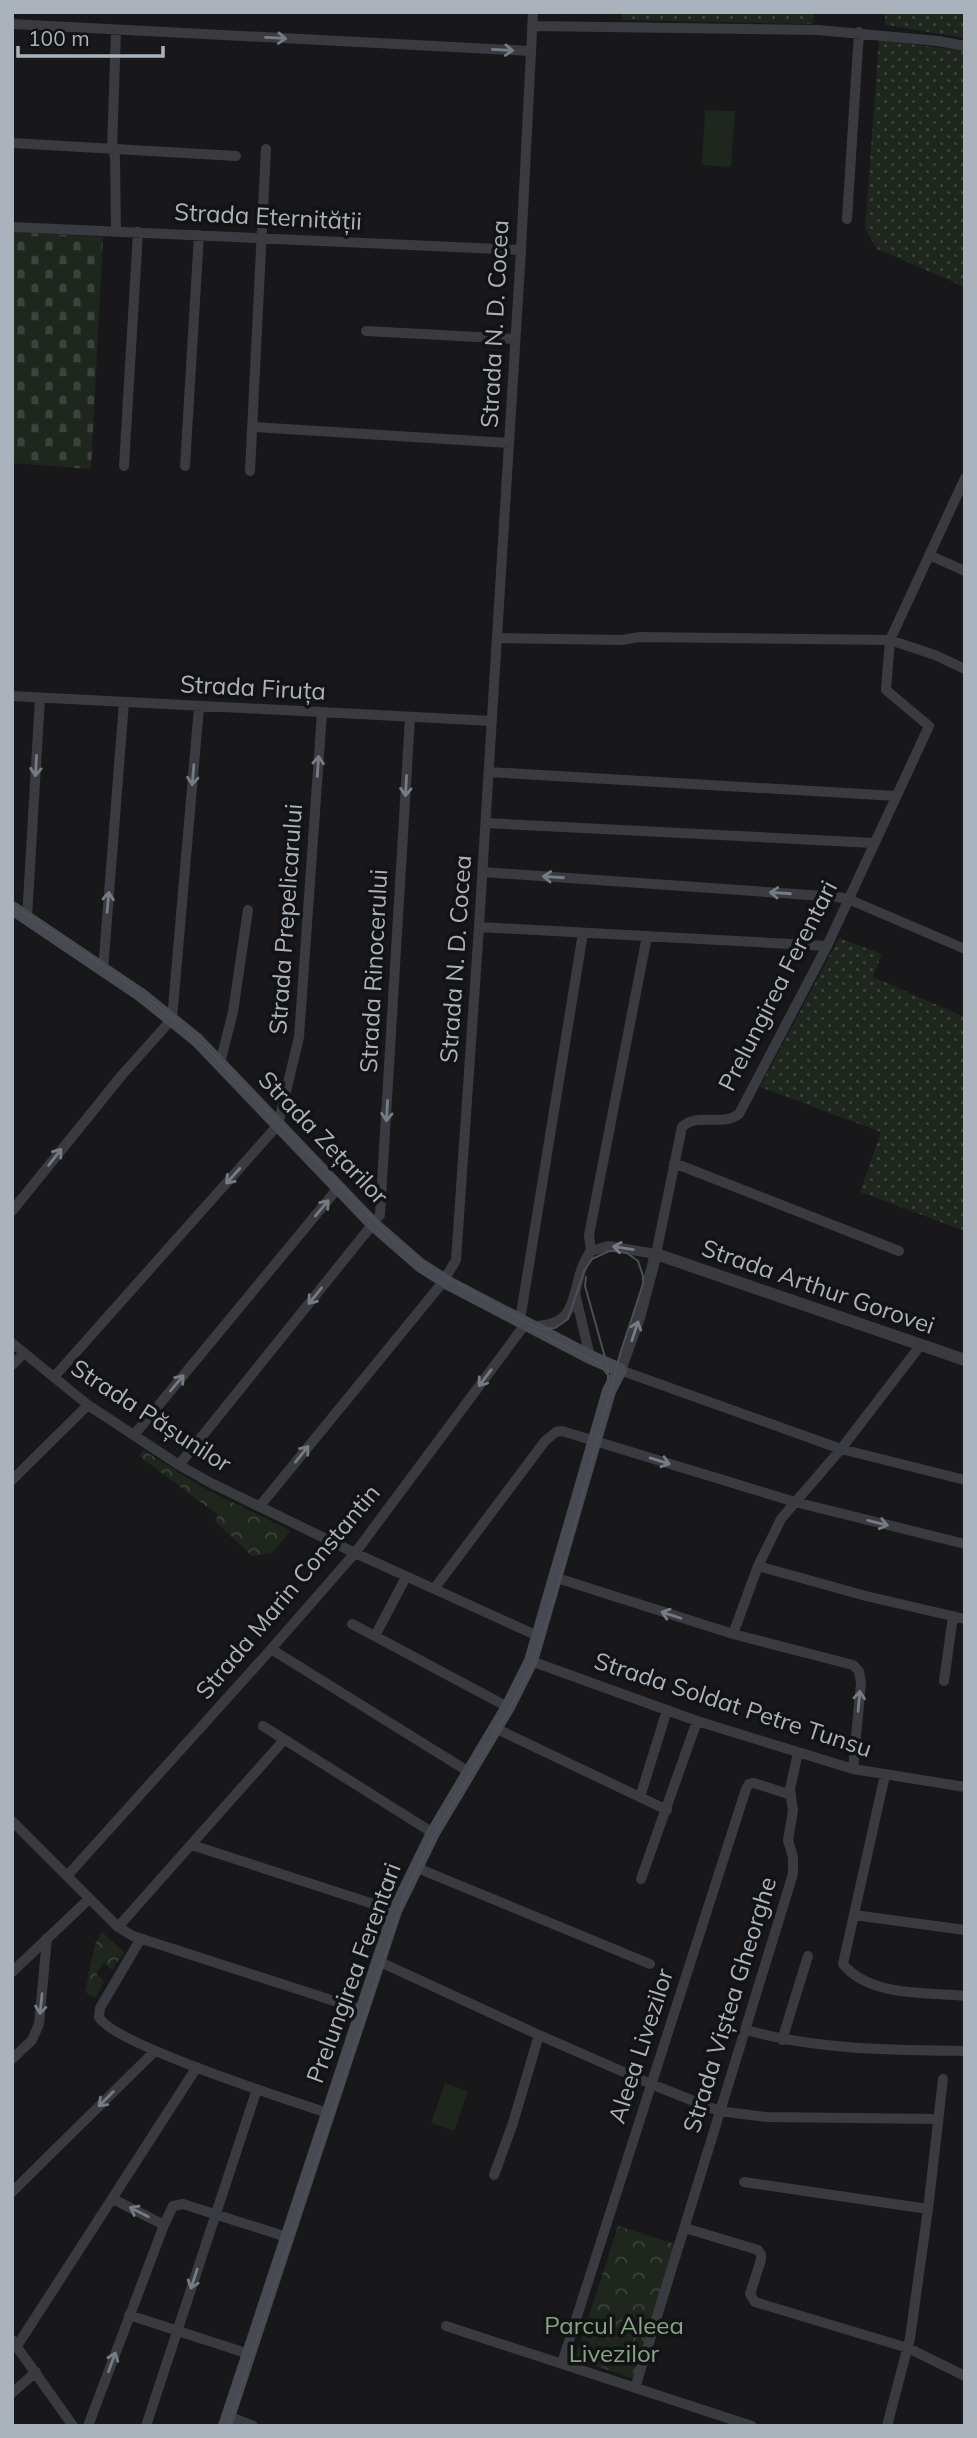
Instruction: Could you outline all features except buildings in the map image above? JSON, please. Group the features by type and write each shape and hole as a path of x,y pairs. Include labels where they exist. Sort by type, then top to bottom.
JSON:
{"main road":[{"name":"Strada Zețarilor","path":"12,908 172,1019 220,1063 338,1188 401,1250 444,1281 620,1370"},
{"path":"590,1357 601,1371 609,1391"},
{"name":"Prelungirea Ferentari","path":"227,2421 395,1912 433,1833 508,1707 531,1661 609,1391 620,1370"}],"street":[{"name":"Strada N. D. Cocea","path":"259,1507 444,1281 454,1265 457,1250 480,927 533,12"},
{"path":"12,24 530,51"},
{"path":"532,26 859,32 965,46"},
{"path":"116,30 113,149 116,231"},
{"path":"847,219 859,32"},
{"path":"12,143 236,156"},
{"path":"250,471 266,149"},
{"name":"Strada Eternității","path":"12,227 521,250"},
{"path":"124,466 138,232"},
{"path":"185,466 199,235"},
{"path":"366,331 515,339"},
{"path":"253,427 509,443"},
{"path":"890,640 965,478"},
{"path":"929,555 965,572"},
{"path":"497,638 890,640 935,655 965,669"},
{"name":"Prelungirea Ferentari","path":"620,1370 647,1292 684,1124 694,1120 727,1120 739,1114 827,946 929,726 886,690 890,640"},
{"name":"Strada Firuța","path":"12,696 492,721"},
{"path":"27,918 40,698"},
{"path":"103,970 124,702"},
{"path":"12,1211 122,1075 172,1019 199,707"},
{"name":"Strada Prepelicarului","path":"278,1125 299,1037 322,713"},
{"name":"Strada Rinocerului","path":"373,1224 382,1208 410,718"},
{"path":"489,772 896,796"},
{"path":"486,823 873,843"},
{"path":"483,872 848,899 965,949"},
{"path":"220,1063 233,1012 248,910"},
{"path":"480,927 827,946"},
{"name":"Strada Marin Constantin","path":"67,1876 355,1553 525,1323 583,933"},
{"path":"525,1323 547,1326 559,1322 568,1312 580,1269 591,1251 589,1235 647,936"},
{"path":"54,1377 278,1125"},
{"path":"674,1163 899,1251"},
{"path":"134,1436 338,1188"},
{"path":"178,1465 373,1224"},
{"path":"591,1251 608,1246 656,1254"},
{"name":"Strada Arthur Gorovei","path":"656,1254 965,1360"},
{"path":"575,1293 590,1357"},
{"name":"Strada Pășunilor","path":"12,1343 88,1405 178,1465 355,1553 540,1637"},
{"path":"733,1634 758,1566 776,1527 794,1502 802,1497 842,1449 920,1346"},
{"path":"12,1365 24,1353"},
{"path":"620,1370 842,1449 965,1480"},
{"path":"12,1480 88,1405"},
{"path":"434,1589 550,1436 562,1431 794,1502 965,1544"},
{"path":"758,1566 866,1596 965,1619"},
{"path":"375,1636 406,1577"},
{"path":"557,1578 733,1634 847,1663 857,1668 860,1683 853,1769"},
{"path":"944,1681 953,1616"},
{"path":"352,1624 508,1707"},
{"path":"271,1649 469,1772"},
{"name":"Strada Soldat Petre Tunsu","path":"531,1661 697,1721 853,1769 965,1787"},
{"path":"640,1797 667,1710"},
{"path":"641,1879 697,1721"},
{"path":"263,1726 433,1833"},
{"path":"495,1728 667,1810"},
{"path":"118,1927 284,1740"},
{"name":"Strada Viștea Gheorghe","path":"685,2228 793,1874 793,1857 788,1840 793,1811 790,1795 792,1775 798,1753"},
{"path":"885,1775 843,1964 856,1977 876,1987 965,1996"},
{"name":"Aleea Livezilor","path":"562,2363 746,1789 754,1783 790,1795"},
{"path":"12,1821 118,1927 140,1940 362,2010"},
{"path":"192,1845 395,1912"},
{"path":"415,1867 650,1964"},
{"path":"12,1972 89,1899"},
{"path":"854,1915 965,1930"},
{"path":"12,2060 32,2040 39,2024 47,1938"},
{"path":"140,1940 103,2002 99,2017 111,2030 155,2051 328,2113"},
{"path":"782,2040 808,1956"},
{"path":"378,1961 539,2035 719,2111 766,2117 938,2119"},
{"path":"746,2030 782,2040 839,2048 965,2051"},
{"path":"494,2175 512,2126 539,2035"},
{"path":"12,2192 155,2051"},
{"path":"73,2426 15,2343 113,2199 197,2067"},
{"path":"887,2426 908,2348 943,2079"},
{"path":"146,2426 257,2089"},
{"path":"744,2182 928,2209"},
{"path":"113,2199 164,2225"},
{"path":"88,2426 170,2210 177,2204 288,2237"},
{"path":"635,2389 685,2228 758,2250 761,2260 750,2294 755,2302 908,2348 965,2376"},
{"path":"129,2315 249,2354"},
{"path":"446,2326 752,2426"},
{"path":"12,2393 36,2372"},
{"path":"227,2421 253,2426"}],"green space":[{"path":"622,12 814,12 813,24 622,20"},
{"path":"885,12 965,12 965,38 885,25"},
{"path":"879,40 965,51 965,287 877,249 865,229"},
{"path":"705,110 735,111 731,167 702,165"},
{"path":"12,232 103,237 91,469 12,463"},
{"path":"839,938 882,954 873,977 965,1017 965,1231 860,1192 881,1132 760,1087"},
{"path":"143,1450 202,1487 291,1531 272,1553 252,1556 215,1521 218,1515 139,1456"},
{"path":"102,1932 124,1952 112,1970 104,1963 96,1973 104,1982 95,1998 85,1992 95,1944"},
{"path":"445,2083 468,2091 454,2131 431,2123"},
{"name":"Parcul Aleea Livezilor","path":"618,2226 675,2244 635,2379 575,2359"},
{"path":"598,2335 637,2348 629,2373 590,2360"}],"tram line":[{"path":"12,905 163,1009 209,1049 391,1237 430,1268 540,1329 555,1328 568,1319 584,1271 592,1259 609,1251 627,1253 638,1261 643,1276 643,1284 621,1351 560,1579 534,1662 511,1707 435,1834 405,1894 228,2426"},
{"path":"586,1277 585,1286 608,1368 608,1382"},
{"path":"533,1330 599,1363 607,1374"}]}
